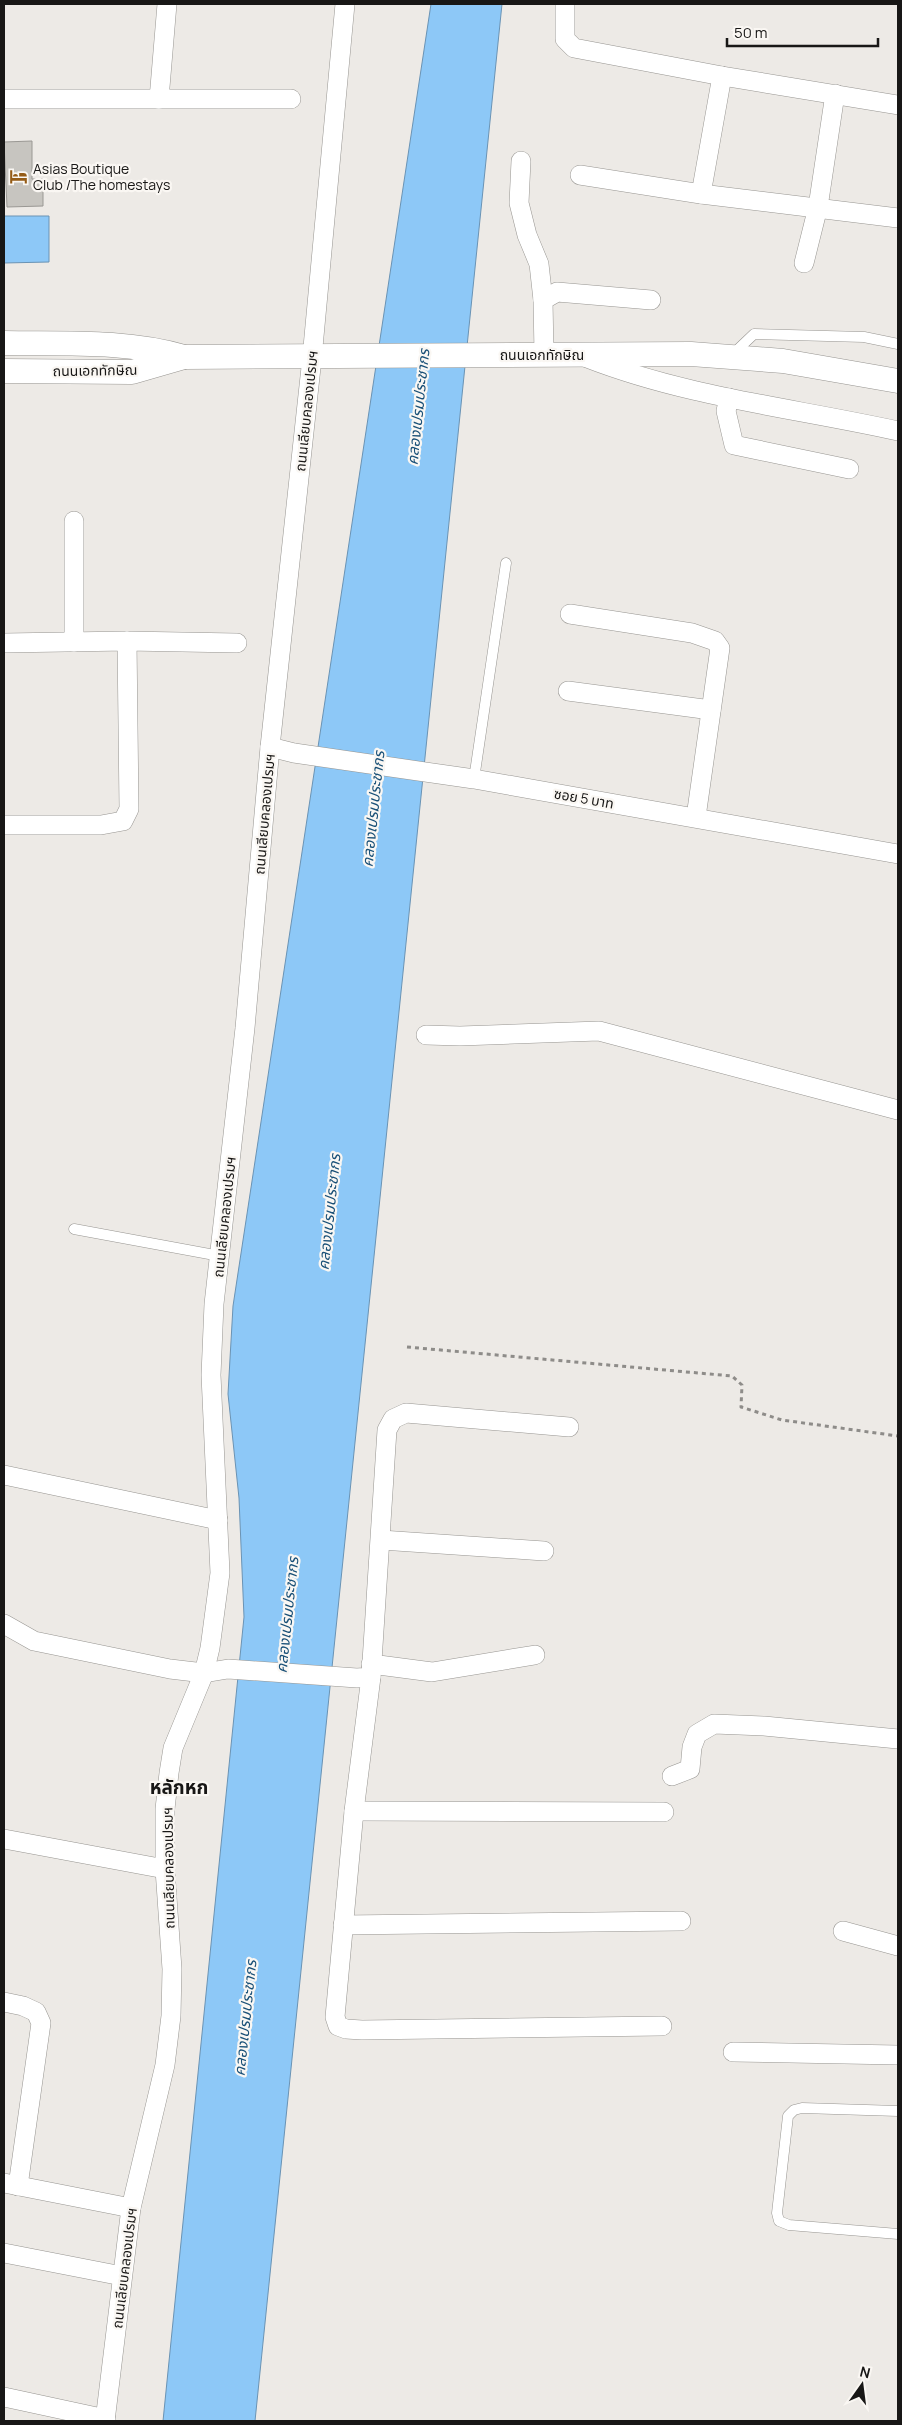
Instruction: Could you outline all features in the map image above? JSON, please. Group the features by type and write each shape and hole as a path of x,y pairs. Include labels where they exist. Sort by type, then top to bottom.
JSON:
{"street":[{"path":"159,99 167,4"},
{"name":"ถนนเลียบคลองเปรมฯ","path":"106,2420 131,2208 165,2065 171,2016 172,1969 165,1869 165,1809 173,1748 204,1672 210,1648 220,1573 211,1375 214,1304 245,1028 270,747 312,358 345,4"},
{"path":"565,4 565,39 574,48 722,76 898,105"},
{"path":"700,194 722,76"},
{"path":"804,263 818,207 835,94"},
{"path":"4,99 291,99"},
{"path":"521,161 519,203 527,235 539,264 543,300 544,354"},
{"path":"580,175 700,194 898,218"},
{"path":"543,300 557,292 651,300"},
{"name":"ถนนเอกทักษิณ","path":"4,343 128,345 154,348 184,357 312,358 496,354 730,356 783,361 898,381"},
{"path":"577,354 640,377 729,398 898,431"},
{"name":"ถนนเอกทักษิณ","path":"4,371 132,372 184,357"},
{"path":"729,398 726,411 734,445 849,469"},
{"path":"74,521 74,642"},
{"path":"570,614 692,633 715,641 720,648 696,817"},
{"path":"4,825 101,826 122,821 129,809 127,641"},
{"path":"4,643 127,641 237,643"},
{"path":"568,691 711,710"},
{"name":"ซอย 5 บาท","path":"270,747 294,753 474,778 898,854"},
{"path":"426,1034 460,1036 599,1030 898,1110"},
{"path":"569,1427 406,1412 393,1419 387,1430 381,1540 366,1673 335,2017 338,2026 346,2029 662,2026"},
{"path":"4,1475 218,1520"},
{"path":"381,1540 544,1551"},
{"path":"4,1624 34,1641 170,1669 204,1672 228,1670 366,1673 432,1672 535,1655"},
{"path":"672,1776 690,1769 692,1747 697,1734 714,1724 764,1726 898,1739"},
{"path":"354,1810 664,1812"},
{"path":"4,1839 165,1869"},
{"path":"343,1925 681,1921"},
{"path":"843,1931 898,1946"},
{"path":"4,2002 23,2006 36,2012 41,2023 11,2185 131,2208"},
{"path":"732,2052 898,2055"},
{"path":"4,2252 122,2276"},
{"path":"4,2397 106,2420"}],"lane":[{"path":"730,356 754,334 864,337 898,344"},
{"path":"474,778 506,563"},
{"path":"74,1229 220,1256"},
{"path":"898,2111 802,2108 794,2110 788,2116 777,2213 779,2221 789,2225 898,2234"}],"path":[{"path":"407,1347 732,1376 742,1385 741,1407 782,1420 898,1436"}],"water":[{"name":"คลองเปรมประชากร","path":"431,4 502,4 255,2421 163,2421 244,1617 239,1498 228,1394 233,1306"},
{"path":"4,216 49,216 49,262 4,263"}],"building":[{"name":"Asias Boutique Club /The homestays","path":"32,141 32,179 43,179 43,206 7,207 4,142"}],"place":[{"name":"Asias Boutique Club /The homestays","path":"19,176"}],"district":[{"name":"หลักหก","path":"179,1787"}]}
